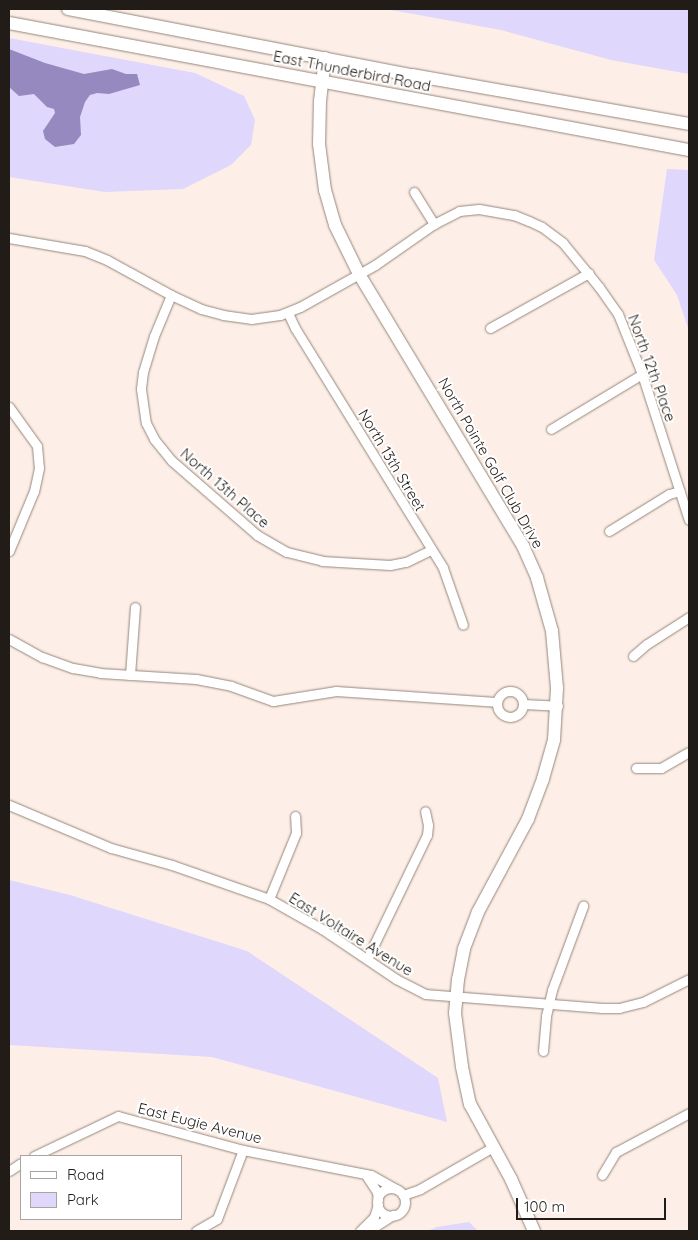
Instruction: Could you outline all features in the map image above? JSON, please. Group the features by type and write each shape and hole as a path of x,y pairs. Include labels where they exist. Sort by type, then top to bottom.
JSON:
{"main road":[{"name":"East Thunderbird Road","path":"68,9 689,124"},
{"name":"East Thunderbird Road","path":"9,23 689,150"},
{"name":"North Pointe Golf Club Drive","path":"325,58 319,144 325,190 335,225 359,274 523,546 537,578 552,631 558,706 554,740 543,779 528,819 478,912 464,949 456,996 456,1029 470,1104 524,1206 534,1231"}],"street":[{"path":"414,192 434,224"},
{"name":"North 12th Place","path":"9,238 84,251 107,260 201,309 239,318 252,319 288,313 359,274 434,224 459,211 479,209 514,215 542,227 563,243 618,314 642,374 689,520"},
{"path":"490,328 588,273"},
{"name":"North 13th Place","path":"171,295 154,336 143,372 141,388 146,423 154,439 172,461 257,535 287,552 322,561 390,565 406,562 431,550"},
{"name":"North 13th Street","path":"288,313 295,328 449,580 462,625"},
{"path":"551,429 642,374"},
{"path":"9,407 37,446 39,468 34,491 9,551"},
{"path":"609,531 668,494 680,491"},
{"path":"130,675 135,607"},
{"path":"633,656 647,644 689,617"},
{"path":"9,640 42,657 73,668 130,675 196,679 231,686 273,701 336,691 496,702"},
{"path":"510,690 520,695 523,704 519,713 509,717 500,713 496,702 502,692 510,690"},
{"path":"523,704 558,706"},
{"path":"636,768 661,768 689,752"},
{"name":"East Voltaire Avenue","path":"9,805 111,848 172,865 269,899 322,929 414,990 425,994 619,1008 643,1002 689,979"},
{"path":"367,959 427,835 426,811"},
{"path":"269,899 296,833 295,816"},
{"path":"543,1051 548,1004 583,906"},
{"path":"602,1175 616,1152 689,1112"},
{"name":"East Eugie Avenue","path":"36,1155 118,1116 243,1150 371,1175 394,1188"},
{"path":"403,1195 420,1189 492,1147"},
{"path":"196,1231 217,1219 243,1150"},
{"path":"9,1170 20,1164"},
{"path":"366,1175 377,1192 378,1203 385,1214 393,1215"},
{"path":"360,1231 374,1217 382,1192 394,1188 403,1195 404,1208 368,1231"}],"green space":[{"path":"386,9 689,9 689,74 611,60 501,30"},
{"path":"9,38 195,73 244,96 255,120 251,145 231,165 183,189 105,192 9,177"},
{"path":"667,169 689,170 689,331 677,295 654,260"},
{"path":"9,880 70,895 247,951 438,1078 447,1122 212,1057 9,1045"},
{"path":"469,1222 478,1231 427,1231 437,1227"}],"shaded area":[{"path":"9,49 45,63 84,74 112,69 126,74 137,74 140,85 109,94 97,93 90,95 85,102 80,117 81,135 74,144 55,147 45,139 43,131 55,113 54,109 47,107 34,94 19,96 9,87"}]}
